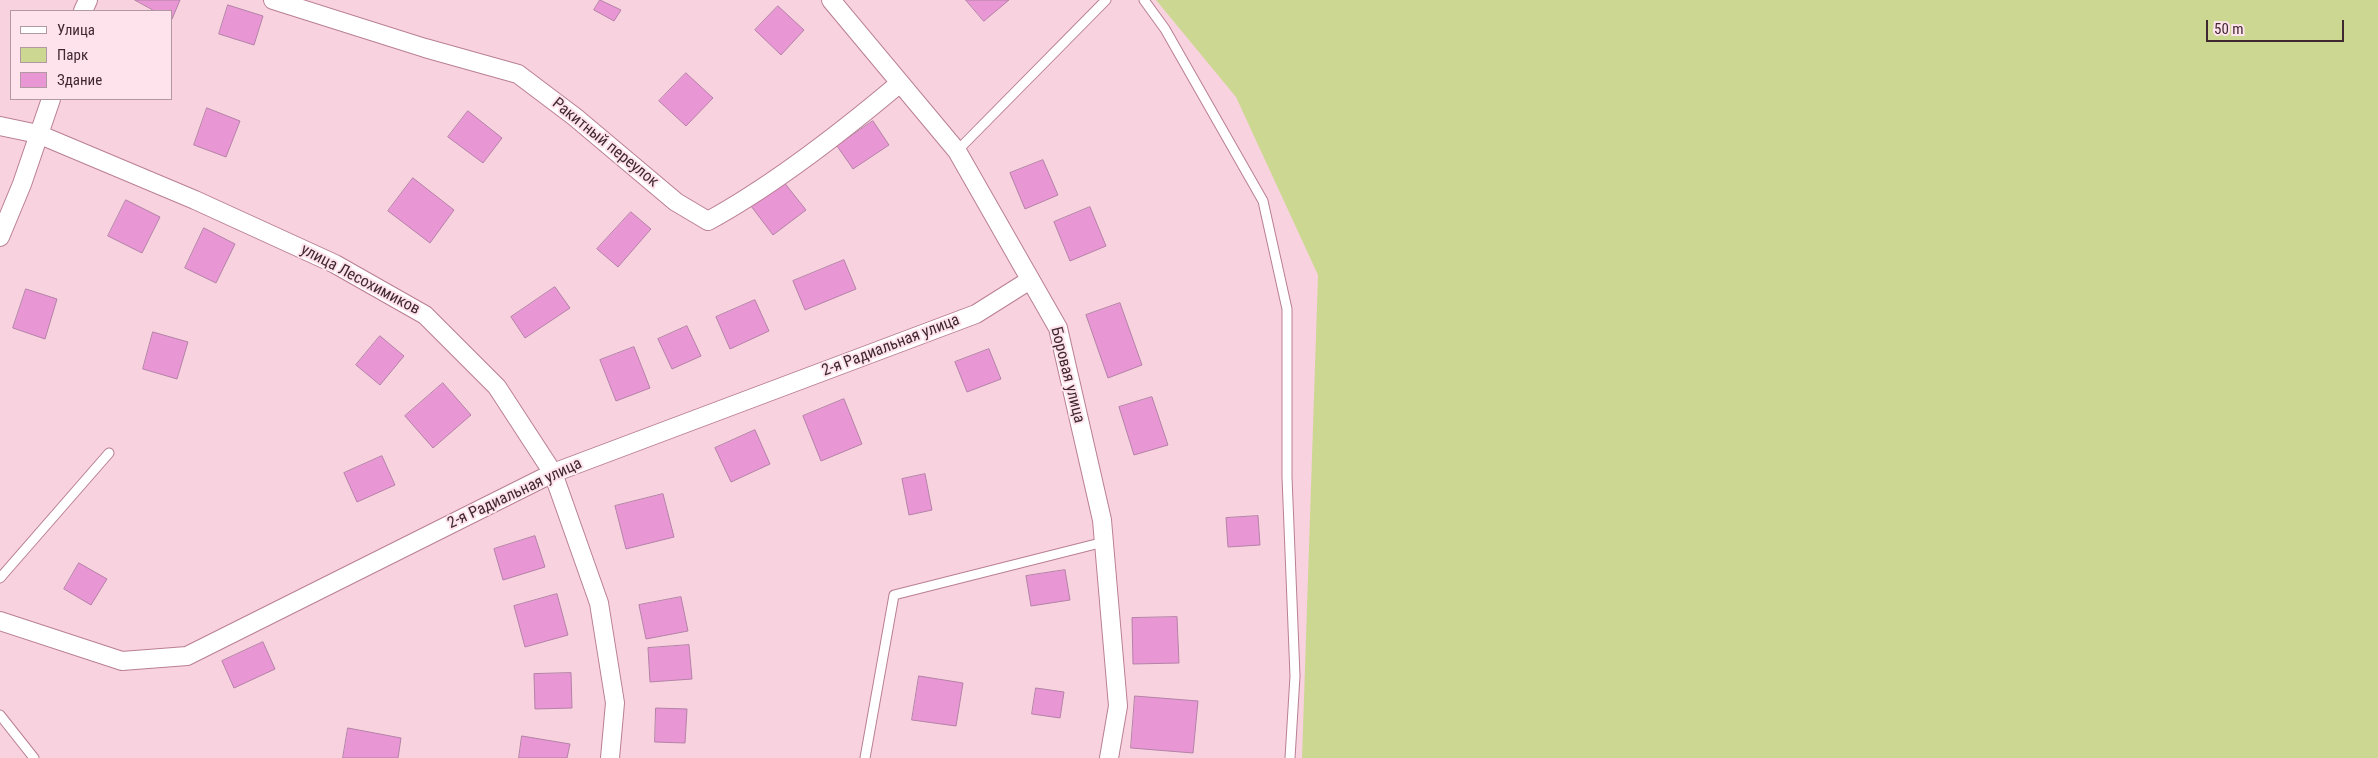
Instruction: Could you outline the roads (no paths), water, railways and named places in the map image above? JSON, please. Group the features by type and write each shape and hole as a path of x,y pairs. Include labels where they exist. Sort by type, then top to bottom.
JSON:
{"street":[{"name":"Ракитный переулок","path":"273,0 424,48 518,74 575,117 676,202 708,221 741,203 868,110 900,83"},
{"name":"Боровая улица","path":"831,0 957,151 1058,328 1102,520 1118,706 1109,758"},
{"path":"0,237 22,184 51,100"},
{"name":"улица Лесохимиков","path":"0,126 38,134 195,200 335,264 424,315 497,388 553,473 599,602 615,703 610,758"},
{"name":"2-я Радиальная улица","path":"0,620 122,661 187,656 553,473 976,314 1030,280"}],"lane":[{"path":"957,151 1106,0"},
{"path":"1144,0 1170,37 1263,201 1287,309 1287,477 1295,676 1290,758"},
{"path":"0,578 109,453"},
{"path":"865,758 894,594 1104,542"},
{"path":"0,715 34,758"}]}
